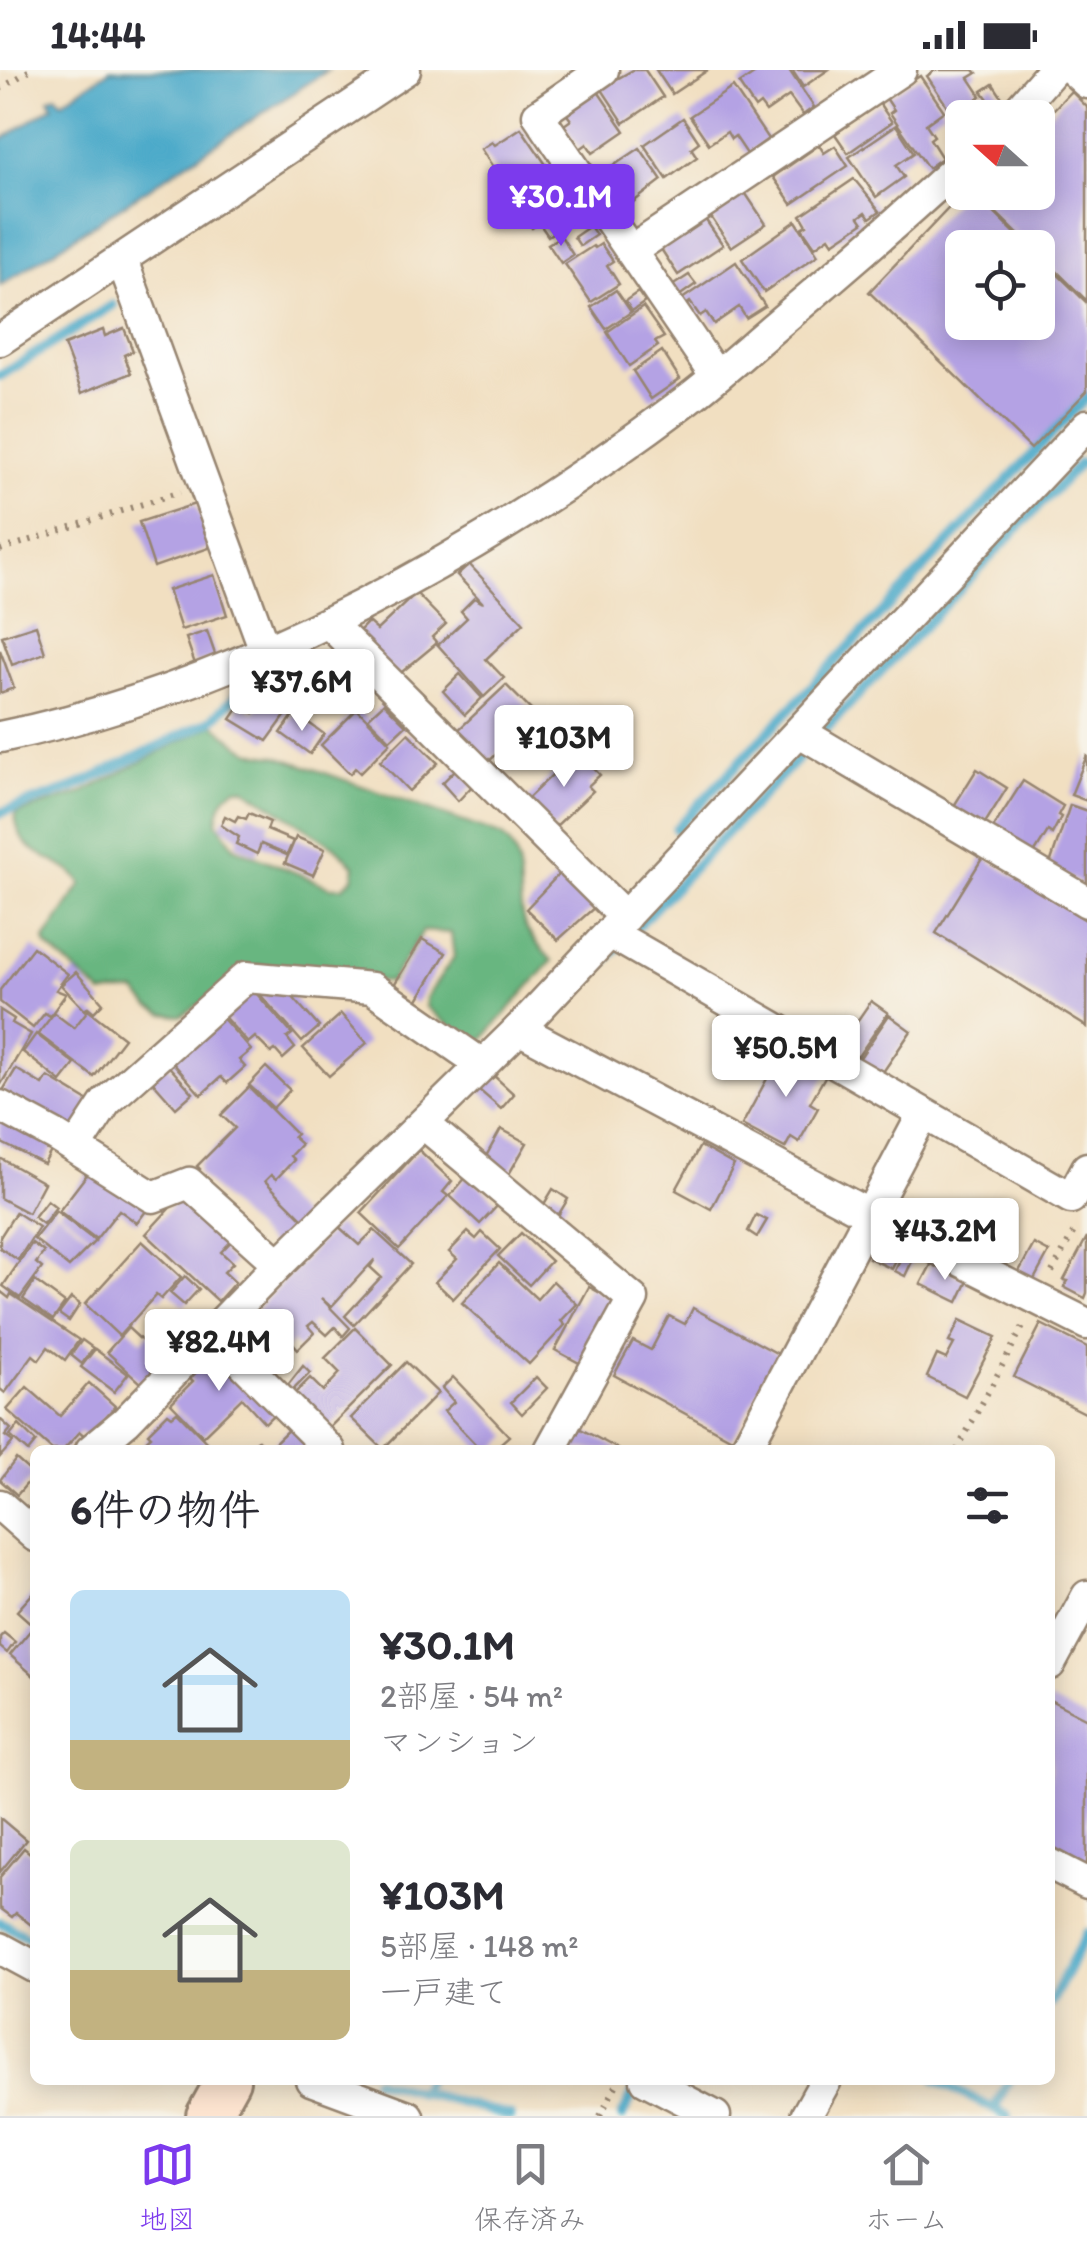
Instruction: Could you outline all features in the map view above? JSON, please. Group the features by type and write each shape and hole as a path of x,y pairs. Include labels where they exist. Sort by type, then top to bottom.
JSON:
{"street":[{"path":"0,340 405,70"},
{"path":"604,70 538,115 716,376"},
{"path":"631,251 900,70"},
{"path":"1027,100 1053,70"},
{"path":"1074,70 1087,83"},
{"path":"0,736 41,728 266,653 328,623 558,490 716,376 945,178"},
{"path":"122,260 266,653"},
{"path":"96,1445 126,1421 279,1264 519,1029 800,732 1076,453 1087,425"},
{"path":"328,623 617,925 922,1114 1071,1198 1087,1168"},
{"path":"800,732 1087,902"},
{"path":"76,1148 106,1102 246,977 372,988 483,1065"},
{"path":"519,1029 1087,1324"},
{"path":"0,1106 153,1196 189,1182 279,1264"},
{"path":"749,1445 922,1114"},
{"path":"424,1124 633,1299 553,1445"},
{"path":"212,1332 325,1445"},
{"path":"12,1510 30,1530"},
{"path":"1055,1655 1087,1596"},
{"path":"1055,1867 1087,1883"},
{"path":"0,1948 30,1964"},
{"path":"208,2116 225,2085"},
{"path":"324,2085 408,2116"},
{"path":"656,2085 715,2116"},
{"path":"806,2116 823,2085"}],"path":[{"path":"0,89 30,70"},
{"path":"0,550 205,484"},
{"path":"600,2116 616,2085"}],"green space":[{"path":"214,724 250,751 277,756 501,835 519,865 521,911 526,928 552,961 481,1041 470,1042 426,1007 426,998 454,957 451,933 423,931 390,982 259,966 181,1016 150,1007 135,991 102,994 45,940 82,884 24,841 15,814 79,794","holes":["236,788 244,788 334,846 355,866 353,878 343,887 330,887 234,847 217,822 227,795"]}],"water":[{"path":"110,70 328,70 0,286 0,141 53,106 49,99 56,95 62,102"}],"building":[{"path":"633,70 645,70 663,97 624,123 601,88"},
{"path":"656,70 708,70 672,94"},
{"path":"760,70 789,70 814,107 803,115 789,96 766,112 760,104 755,108 739,84"},
{"path":"792,70 828,70 803,87"},
{"path":"935,70 974,70 977,73 969,78 981,96 945,103 927,76"},
{"path":"920,76 944,111 926,124 942,158 928,168 890,113 894,110 886,98"},
{"path":"993,84 1003,99 989,100 982,91"},
{"path":"733,87 768,139 747,154 735,136 731,139 727,132 709,144 690,116"},
{"path":"597,90 625,131 593,153 587,144 580,149 564,125 571,120 565,112"},
{"path":"1071,91 1087,107 1087,301 1055,270 1055,230 1014,230 993,210 1055,210 1055,108"},
{"path":"879,103 892,122 848,153 835,134"},
{"path":"683,118 699,142 691,148 697,157 667,179 644,145"},
{"path":"896,125 914,153 896,165 904,177 876,197 849,157"},
{"path":"521,128 549,169 525,186 535,195 518,207 506,189 528,174 506,187 481,149"},
{"path":"819,145 824,153 835,146 848,166 792,204 773,177"},
{"path":"640,148 662,180 619,213 606,193 613,188 606,178 611,175 607,170"},
{"path":"551,170 557,179 537,193 531,183"},
{"path":"854,179 880,211 870,218 866,212 859,217 863,223 833,243 829,237 815,247 802,228 807,225 801,215"},
{"path":"555,185 576,216 548,236 539,223 532,228 519,210"},
{"path":"744,191 766,224 731,247 709,214"},
{"path":"947,210 991,210 1012,230 945,230 945,340 1055,340 1055,272 1087,303 1087,391 1031,449 869,292"},
{"path":"705,219 723,245 678,275 661,249"},
{"path":"796,221 818,255 764,292 742,259"},
{"path":"590,226 596,235 580,246 574,237"},
{"path":"561,236 573,255 561,263 548,244"},
{"path":"601,244 613,261 607,265 619,284 591,302 565,264"},
{"path":"736,262 765,306 746,318 739,307 714,324 706,312 700,316 690,302 686,305 682,299"},
{"path":"689,275 696,284 679,296 672,286"},
{"path":"616,290 631,312 606,329 591,307"},
{"path":"638,292 645,302 632,311 625,301"},
{"path":"643,307 664,337 655,342 658,346 629,366 607,332"},
{"path":"124,328 133,351 124,355 131,373 82,393 64,345 103,330 105,336"},
{"path":"662,351 680,379 651,399 633,371"},
{"path":"195,504 212,542 208,543 209,548 154,567 139,522"},
{"path":"469,564 524,623 486,659 504,678 484,697 438,645 467,618 461,611 474,598 483,603 457,575"},
{"path":"214,575 227,615 181,630 168,590"},
{"path":"416,593 446,624 432,637 437,643 397,676 357,633 368,622 377,630"},
{"path":"36,625 45,653 12,665 2,636"},
{"path":"207,631 216,657 195,664 186,638"},
{"path":"0,650 14,688 0,693"},
{"path":"460,674 482,698 465,715 443,691"},
{"path":"277,681 299,697 267,741 231,719 242,703 254,713"},
{"path":"506,685 537,716 485,765 455,733"},
{"path":"384,703 406,725 390,740 368,718"},
{"path":"357,709 390,743 360,773 355,768 350,774 321,745"},
{"path":"295,713 324,734 310,754 281,733"},
{"path":"408,733 438,763 409,791 380,761"},
{"path":"577,751 600,775 588,786 593,791 553,829 526,800"},
{"path":"1087,755 1087,801 1071,795"},
{"path":"457,768 474,784 458,801 442,783"},
{"path":"977,769 1007,788 982,828 952,809"},
{"path":"1023,781 1063,806 1052,834 1048,831 1032,857 991,831"},
{"path":"1070,805 1087,811 1087,887 1049,867"},
{"path":"249,813 270,822 267,830 293,841 287,855 261,844 257,854 236,844 239,837 221,825 225,816 235,821 238,816 246,819"},
{"path":"296,837 325,849 313,875 285,863"},
{"path":"983,857 1087,921 1087,1027 936,933"},
{"path":"561,872 596,906 558,940 526,909"},
{"path":"422,939 446,953 416,1003 392,988"},
{"path":"33,947 68,974 56,990 66,994 50,1016 45,1013 33,1028 0,1002 0,990"},
{"path":"76,972 103,1003 94,1012 88,1007 85,1010 61,985"},
{"path":"248,984 292,1034 287,1038 295,1048 283,1059 255,1037 248,1043 218,1010"},
{"path":"283,986 319,1027 302,1042 257,991"},
{"path":"871,1001 888,1013 852,1065 835,1053"},
{"path":"0,1010 31,1034 0,1086"},
{"path":"88,1010 124,1038 94,1077 38,1034 54,1013 74,1028"},
{"path":"217,1012 251,1050 239,1060 245,1067 227,1083 221,1077 201,1095 167,1056"},
{"path":"341,1014 367,1043 329,1076 303,1048"},
{"path":"889,1015 911,1031 881,1075 859,1059"},
{"path":"36,1034 75,1064 61,1082 23,1052"},
{"path":"783,1049 827,1073 810,1103 818,1108 799,1142 791,1137 785,1148 742,1125"},
{"path":"163,1060 193,1093 176,1108 147,1075"},
{"path":"266,1067 290,1090 273,1108 249,1085"},
{"path":"16,1069 43,1085 48,1077 93,1104 73,1136 2,1092"},
{"path":"493,1075 514,1094 501,1109 479,1090"},
{"path":"249,1087 296,1134 293,1137 301,1144 290,1156 294,1160 276,1179 271,1175 265,1181 304,1220 274,1250 197,1172 197,1166 235,1128 221,1115"},
{"path":"0,1110 56,1142 44,1164 0,1142"},
{"path":"501,1129 527,1143 509,1174 484,1160"},
{"path":"700,1146 734,1165 711,1209 676,1190"},
{"path":"419,1150 452,1181 443,1192 448,1196 399,1249 361,1213"},
{"path":"0,1158 44,1183 28,1213 0,1198"},
{"path":"95,1164 152,1203 137,1223 119,1210 96,1239 59,1211"},
{"path":"468,1175 499,1204 480,1224 450,1196"},
{"path":"553,1189 568,1199 556,1219 541,1209"},
{"path":"191,1192 237,1235 221,1252 233,1263 224,1272 235,1282 218,1301 146,1234 179,1198"},
{"path":"47,1200 56,1207 43,1224 34,1217"},
{"path":"56,1211 95,1241 69,1267 34,1239"},
{"path":"16,1212 39,1227 18,1260 0,1248 0,1237"},
{"path":"756,1215 767,1220 757,1237 748,1231"},
{"path":"337,1225 359,1245 374,1230 411,1264 354,1325 345,1316 381,1277 370,1267 375,1259 331,1307 321,1298 350,1328 343,1336 335,1327 327,1335 313,1322 308,1326 314,1333 298,1349 292,1342 266,1369 232,1336"},
{"path":"468,1232 476,1239 482,1232 500,1249 453,1299 435,1282 457,1259 449,1252"},
{"path":"521,1233 551,1261 529,1285 498,1256"},
{"path":"1087,1237 1085,1298 1064,1287 1068,1281 1064,1280"},
{"path":"882,1238 902,1248 897,1258 877,1248"},
{"path":"142,1241 181,1277 161,1299 156,1295 119,1336 85,1304"},
{"path":"32,1243 44,1252 36,1263 42,1268 20,1298 3,1286"},
{"path":"1034,1244 1049,1252 1031,1285 1016,1277"},
{"path":"906,1248 916,1253 905,1276 895,1271"},
{"path":"874,1249 896,1260 892,1269 869,1258"},
{"path":"499,1263 537,1299 553,1281 577,1304 561,1321 565,1325 529,1364 462,1303"},
{"path":"932,1263 968,1281 958,1302 921,1284"},
{"path":"185,1276 199,1289 184,1305 170,1293"},
{"path":"35,1281 65,1303 53,1320 23,1299"},
{"path":"589,1287 619,1303 585,1366 555,1350"},
{"path":"0,1291 9,1298 11,1294 79,1340 65,1360 48,1347 39,1360 33,1355 5,1393 0,1389"},
{"path":"71,1298 80,1304 69,1321 59,1314"},
{"path":"693,1308 778,1354 732,1439 614,1375 633,1341 651,1350 669,1316 685,1324"},
{"path":"960,1320 996,1337 965,1396 927,1377 937,1355 946,1359"},
{"path":"1041,1324 1087,1347 1087,1414 1014,1377"},
{"path":"128,1328 142,1341 150,1333 168,1349 142,1384 107,1352"},
{"path":"355,1328 392,1365 323,1434 288,1400 310,1378 323,1391 340,1373 325,1358"},
{"path":"82,1340 93,1348 82,1364 71,1355"},
{"path":"95,1349 128,1374 114,1392 81,1367"},
{"path":"223,1352 278,1410 265,1423 242,1398 203,1436 171,1403 193,1381 186,1374 207,1354 214,1361"},
{"path":"406,1362 438,1393 387,1445 379,1445 351,1418"},
{"path":"303,1366 310,1373 293,1390 288,1385"},
{"path":"453,1377 509,1436 499,1445 476,1445 444,1411 454,1402 442,1388"},
{"path":"536,1377 547,1388 522,1414 511,1402"},
{"path":"89,1383 115,1406 87,1438 80,1432 68,1445 46,1445 7,1410 27,1387 60,1416"},
{"path":"177,1412 209,1445 147,1445 144,1442 151,1436 148,1433 168,1413 172,1416"},
{"path":"0,1419 11,1429 5,1436 13,1442 0,1457"},
{"path":"19,1425 36,1442 28,1452 10,1436"},
{"path":"293,1425 307,1445 272,1445"},
{"path":"577,1427 611,1445 567,1445"},
{"path":"16,1459 30,1471 30,1480 17,1495 0,1480"},
{"path":"30,1597 30,1622 17,1611"},
{"path":"30,1631 30,1673 10,1655"},
{"path":"4,1633 15,1642 7,1653 0,1647"},
{"path":"1055,1703 1087,1719 1087,1865 1055,1848"},
{"path":"0,1818 26,1840 0,1872"},
{"path":"24,1848 30,1853 30,1924 16,1913 12,1917 0,1908 0,1877"}],"waterway":[{"path":"0,376 113,305"},
{"path":"676,829 1087,397"},
{"path":"823,732 1080,463"},
{"path":"0,813 73,788 212,720 245,687"},
{"path":"629,935 804,752"},
{"path":"568,999 618,947"},
{"path":"0,1922 30,1938"},
{"path":"1055,1994 1087,1933"},
{"path":"394,2085 510,2116"},
{"path":"419,2093 424,2085"},
{"path":"946,2085 1008,2116"},
{"path":"994,2109 1006,2085"},
{"path":"622,2116 636,2088"}]}
